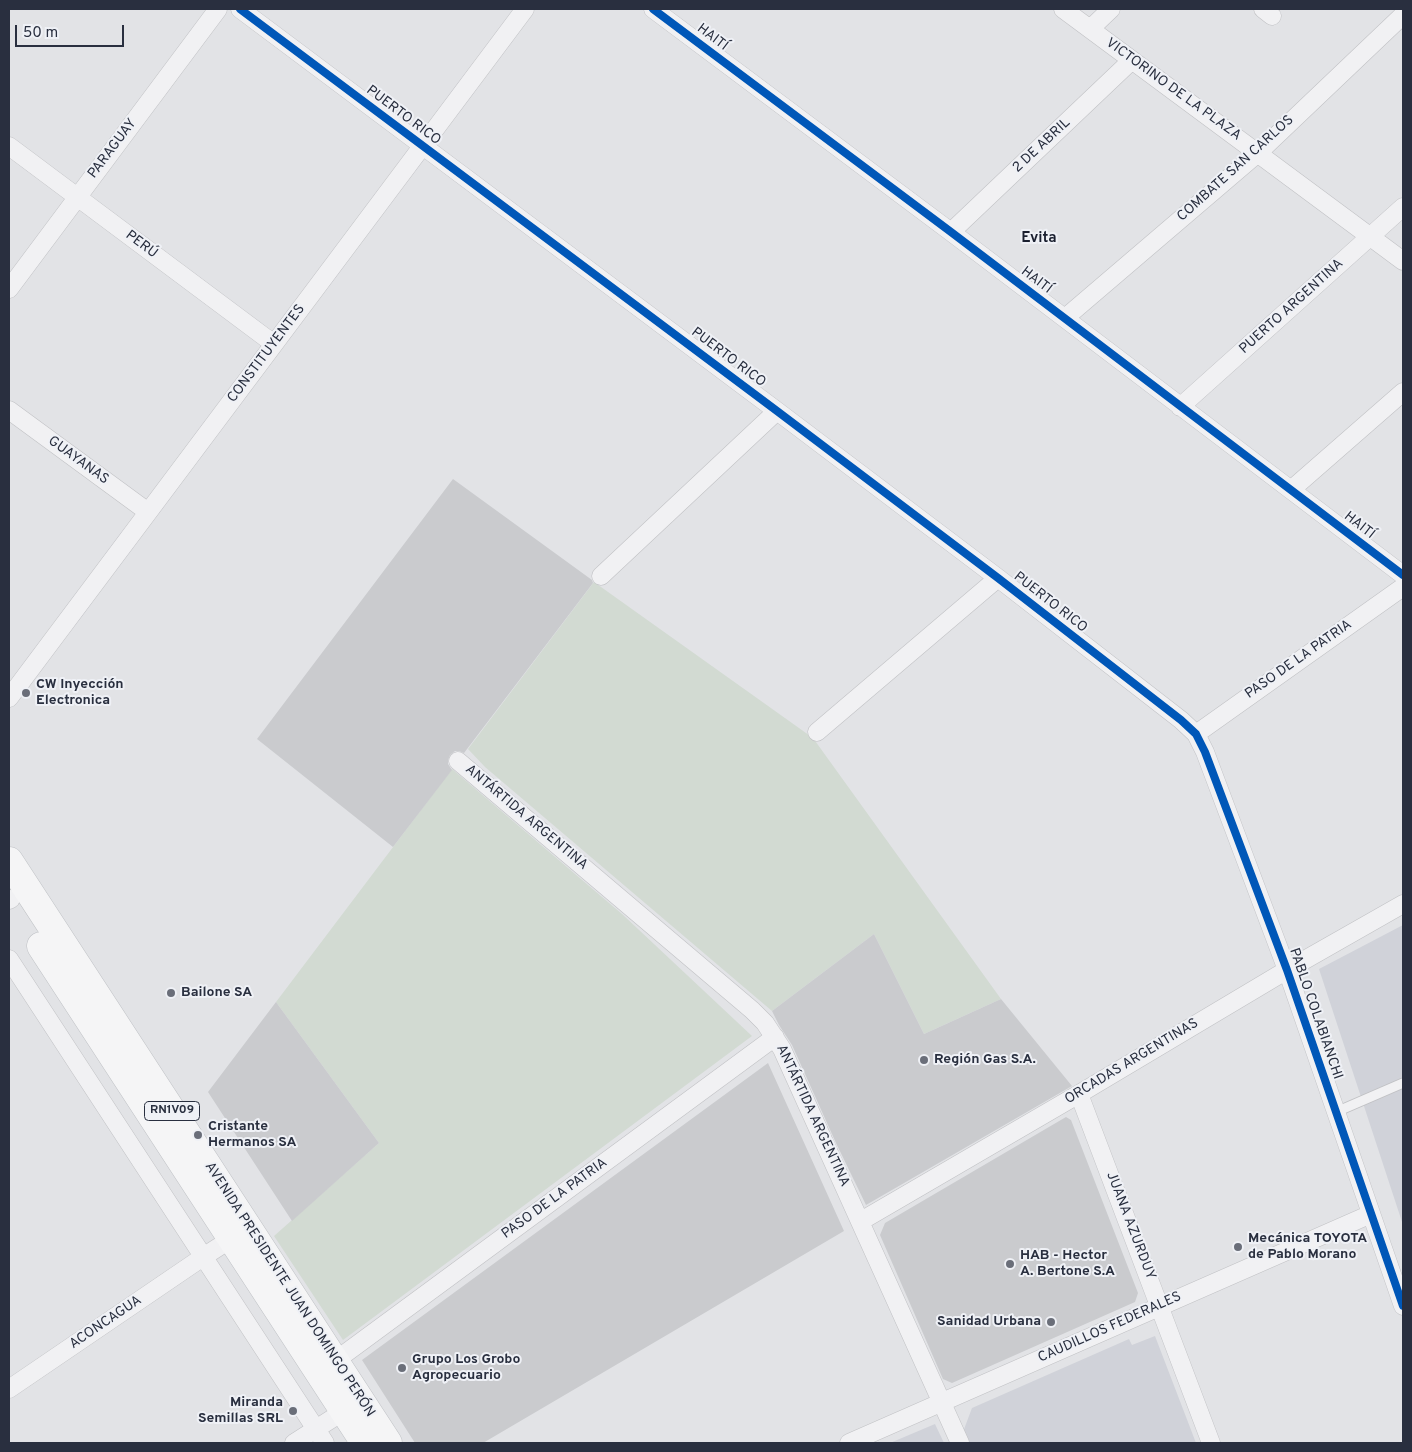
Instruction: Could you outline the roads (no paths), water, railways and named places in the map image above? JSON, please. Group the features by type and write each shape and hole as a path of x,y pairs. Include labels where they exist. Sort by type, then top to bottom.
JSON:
{"main road":[{"name":"AVENIDA PRESIDENTE JUAN DOMINGO PERÓN","path":"9,861 388,1443"},
{"name":"AVENIDA PRESIDENTE JUAN DOMINGO PERÓN","path":"9,898 365,1443"}],"street":[{"name":"PARAGUAY","path":"9,289 218,9"},
{"name":"PUERTO RICO","path":"240,9 778,411 1182,720 1196,734"},
{"name":"CONSTITUYENTES","path":"9,698 525,9"},
{"name":"HAITÍ","path":"653,9 1065,318 1180,407 1292,489 1403,575"},
{"name":"VICTORINO DE LA PLAZA","path":"1063,9 1403,261"},
{"path":"1090,29 1111,9"},
{"name":"COMBATE SAN CARLOS","path":"1065,318 1258,153 1403,15"},
{"name":"2 DE ABRIL","path":"951,232 1132,60"},
{"name":"PERÚ","path":"9,146 274,344"},
{"name":"PUERTO ARGENTINA","path":"1180,407 1403,207"},
{"path":"1292,489 1403,392"},
{"name":"GUAYANAS","path":"9,410 148,512"},
{"path":"602,576 778,411"},
{"path":"817,732 998,578"},
{"name":"PASO DE LA PATRIA","path":"1196,734 1403,587"},
{"name":"PABLO COLABIANCHI","path":"1196,734 1205,752 1287,970 1403,1306"},
{"name":"ANTÁRTIDA ARGENTINA","path":"458,761 765,1023 782,1049 960,1443"},
{"name":"ORCADAS ARGENTINAS","path":"861,1221 1287,970 1403,904"},
{"path":"9,959 320,1436"},
{"name":"PASO DE LA PATRIA","path":"335,1361 775,1037"},
{"name":"JUANA AZURDUY","path":"1079,1094 1211,1443"},
{"name":"CAUDILLOS FEDERALES","path":"849,1443 1372,1214"},
{"name":"ACONCAGUA","path":"9,1389 231,1239"},
{"path":"294,1443 320,1436 344,1411"}],"lane":[{"path":"1336,1112 1403,1083"}],"place":[{"name":"CW Inyección Electronica","path":"26,693"},
{"name":"Bailone SA","path":"171,993"},
{"name":"Región Gas S.A.","path":"924,1060"},
{"name":"Cristante Hermanos SA","path":"198,1135"},
{"name":"Mecánica TOYOTA de Pablo Morano","path":"1238,1247"},
{"name":"HAB - Hector A. Bertone S.A","path":"1010,1264"},
{"name":"Sanidad Urbana","path":"1051,1322"},
{"name":"Grupo Los Grobo Agropecuario","path":"402,1368"},
{"name":"Miranda Semillas SRL","path":"293,1411"}],"district":[{"name":"Evita","path":"1039,239"}]}
